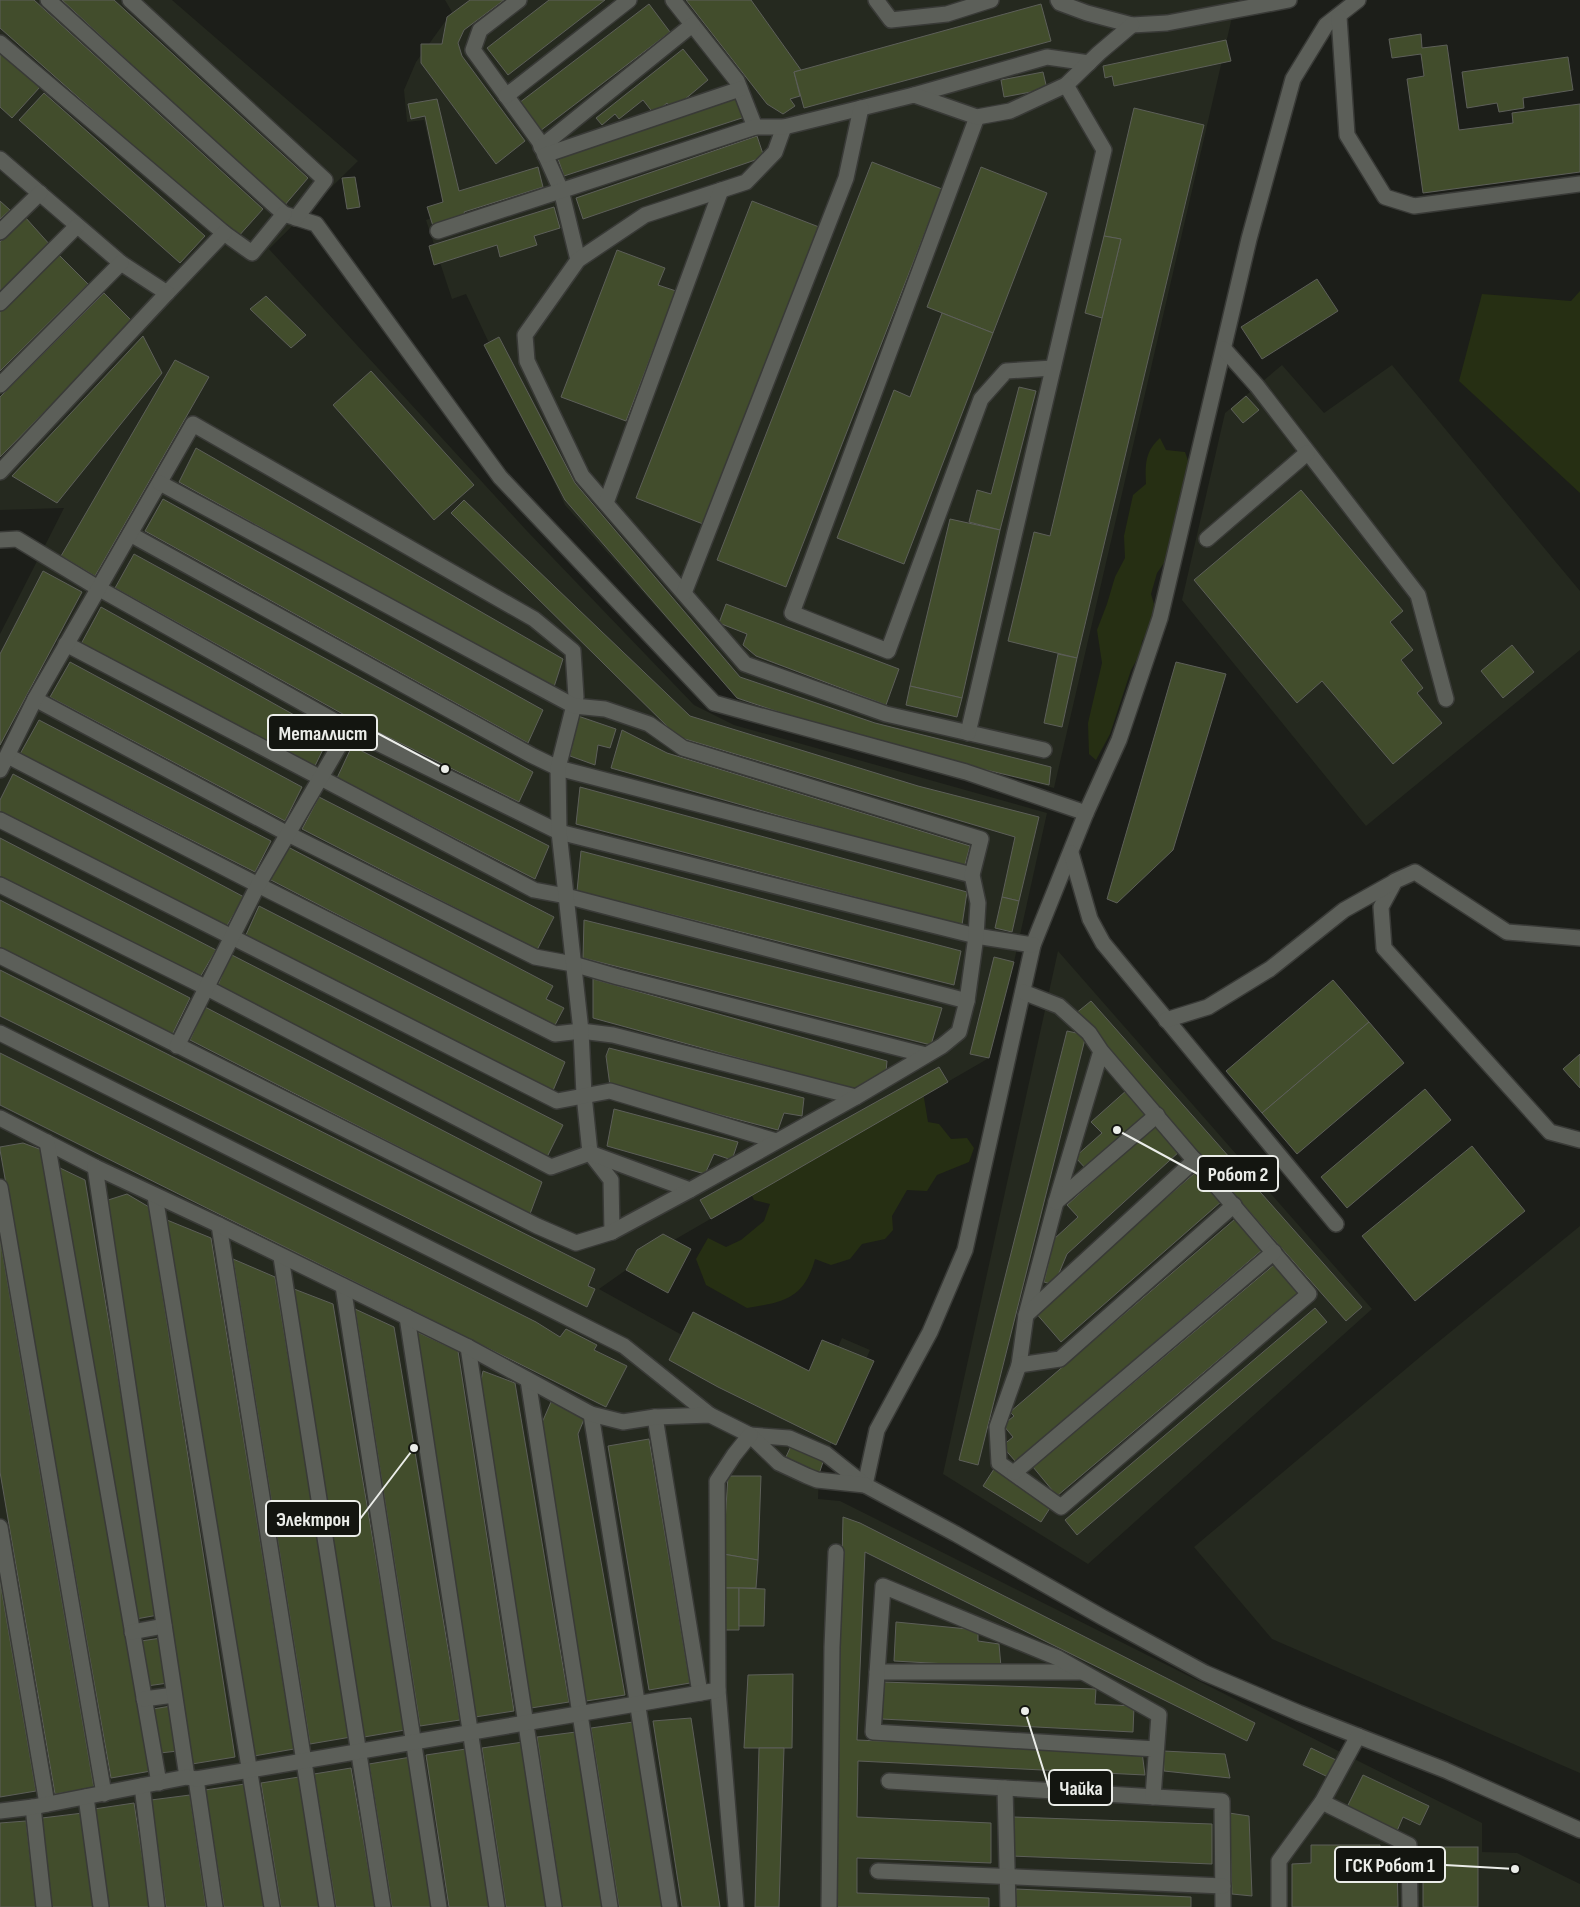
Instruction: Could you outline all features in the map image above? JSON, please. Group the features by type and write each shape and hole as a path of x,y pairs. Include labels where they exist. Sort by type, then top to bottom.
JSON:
{"lane":[{"path":"48,0 290,216 316,224 500,477 714,703 966,772 1086,813"},
{"path":"0,43 224,233 252,253 325,180 130,0"},
{"path":"519,0 480,30 473,50 543,151 561,190 578,260"},
{"path":"506,96 628,0"},
{"path":"672,0 737,81 755,127"},
{"path":"876,0 891,20 947,14 991,0"},
{"path":"1058,0 1087,12 1132,25 1167,23 1290,0"},
{"path":"865,1485 878,1430 930,1332 965,1250 1033,945 1086,813 1120,740 1160,618 1249,239 1293,79 1326,25 1339,17 1358,0"},
{"path":"1339,17 1347,135 1385,197 1414,206 1580,184"},
{"path":"543,151 692,25"},
{"path":"914,94 977,117 1010,111 1066,85 1132,25"},
{"path":"438,231 755,127 784,127 914,94 1047,57 1089,63"},
{"path":"968,733 1104,150 1066,85"},
{"path":"543,151 740,89"},
{"path":"684,593 846,178 861,108"},
{"path":"977,117 792,613 888,651 981,398 1006,371 1053,368"},
{"path":"784,127 775,152 746,182 645,215 578,260 525,335 528,361 582,476 745,664 886,714 1044,750"},
{"path":"0,159 121,263 167,293"},
{"path":"606,503 720,190"},
{"path":"0,232 40,193"},
{"path":"0,303 77,226"},
{"path":"0,472 224,233"},
{"path":"0,385 121,263"},
{"path":"1224,349 1257,386 1418,595 1446,699"},
{"path":"0,770 35,699 193,424 534,619 573,651 576,697 558,768 559,832 581,1032 584,1095 590,1153 612,1180 612,1232"},
{"path":"1207,539 1307,453"},
{"path":"0,956 537,1226 576,1243 612,1232 690,1190 856,1097 942,1046 959,1032 967,1001 976,936 978,903 972,875 981,840 683,748 649,724 606,709 574,706 160,483"},
{"path":"130,534 558,768 972,875"},
{"path":"0,540 17,539 98,588 349,729 559,832 976,936 1033,945"},
{"path":"66,644 534,890 566,896 967,1001"},
{"path":"35,699 288,834 535,957 573,964 926,1055"},
{"path":"177,1046 258,885 349,729"},
{"path":"8,756 258,885 556,1034 581,1032 613,1035 856,1097"},
{"path":"0,820 557,1101 610,1091 776,1141"},
{"path":"1071,853 1090,919 1103,943 1336,1224"},
{"path":"1166,1020 1208,1007 1270,970 1344,910 1395,881 1415,872 1506,932 1580,938"},
{"path":"1395,881 1381,906 1384,948 1550,1132 1580,1140"},
{"path":"0,885 207,988 551,1166 590,1153 690,1190"},
{"path":"1022,992 1058,1006 1089,1033 1101,1051 1310,1294 1061,1507 1015,1472 999,1463 997,1427 1019,1365 1026,1315 1056,1202 1101,1051"},
{"path":"0,1033 624,1346 710,1415 750,1436 779,1463 817,1480 865,1485"},
{"path":"1056,1202 1157,1115"},
{"path":"0,1118 95,1167 219,1225 468,1347 591,1414 623,1422 655,1417 710,1415"},
{"path":"47,1142 158,1783"},
{"path":"1026,1315 1195,1160"},
{"path":"95,1167 174,1695 215,1907"},
{"path":"0,1187 104,1794"},
{"path":"155,1196 272,1907"},
{"path":"1019,1365 1060,1359 1234,1206"},
{"path":"219,1225 327,1907"},
{"path":"1015,1472 1274,1252"},
{"path":"281,1257 383,1907"},
{"path":"343,1286 439,1907"},
{"path":"407,1317 497,1907"},
{"path":"468,1347 554,1907"},
{"path":"528,1380 610,1907"},
{"path":"591,1414 670,1907"},
{"path":"655,1417 700,1693"},
{"path":"750,1436 789,1438 826,1454 865,1485 1205,1673 1299,1713 1445,1770 1580,1830"},
{"path":"736,1907 718,1690 717,1481 734,1455 750,1436"},
{"path":"0,1527 40,1805 44,1907"},
{"path":"829,1907 832,1647 836,1552"},
{"path":"1153,1797 1159,1716 1058,1658 884,1586 873,1732 1156,1749"},
{"path":"132,1632 164,1626"},
{"path":"877,1672 1082,1672"},
{"path":"0,1811 718,1690"},
{"path":"144,1699 174,1695"},
{"path":"1279,1907 1279,1861 1322,1802 1358,1736"},
{"path":"889,1781 1222,1801 1223,1907"},
{"path":"142,1786 158,1907"},
{"path":"1005,1788 1008,1907"},
{"path":"86,1797 101,1907"},
{"path":"1322,1802 1410,1845 1410,1907"},
{"path":"878,1871 1223,1886"}],"shaded area":[{"path":"0,0 172,0 358,161 269,249 527,531 694,705 734,725 1047,813 1014,962 989,1058 643,1258 599,1289 718,1355 735,1331 744,1338 824,1378 842,1338 870,1350 819,1473 818,1499 840,1501 1482,1823 1482,1852 1517,1853 1580,1884 1580,1907 0,1907 0,634 64,508 0,510"},
{"path":"445,0 1236,0 1054,788 746,708 565,505 466,294 452,299 426,220 445,213 424,120 407,122 404,90 416,62 452,12"},
{"path":"1282,365 1324,413 1392,365 1580,591 1580,650 1366,826 1182,600 1225,413"},
{"path":"1058,951 1372,1309 1088,1564 943,1474"},
{"path":"1580,1226 1580,1773 1272,1639 1194,1547 1426,1352"}],"green space":[{"path":"1580,291 1580,493 1459,381 1482,294 1571,301"},
{"path":"1160,438 1166,450 1185,452 1191,469 1166,560 1157,573 1151,594 1154,604 1151,626 1142,641 1140,654 1131,670 1110,734 1096,760 1089,754 1088,723 1102,663 1097,630 1115,577 1125,558 1124,536 1133,495 1146,484 1147,459 1151,448"},
{"path":"923,1092 928,1122 939,1124 951,1139 967,1138 974,1148 969,1162 937,1175 927,1191 907,1190 892,1216 893,1230 885,1239 862,1244 850,1259 831,1265 815,1259 805,1283 791,1296 772,1303 747,1308 706,1285 696,1259 708,1238 726,1247 741,1240 764,1221 770,1204 754,1200 747,1185"}],"building":[{"path":"0,0 34,0 263,209 237,238 0,28"},
{"path":"62,0 114,0 308,178 284,206"},
{"path":"470,0 504,0 464,30 458,43 462,56 525,141 496,164 421,63 421,44 442,44 447,17"},
{"path":"549,0 605,0 508,75 487,48"},
{"path":"686,0 751,0 801,70 794,72 800,96 790,99 795,106 783,114 767,104"},
{"path":"649,4 670,32 540,131 519,103"},
{"path":"1041,4 1051,41 804,108 794,72"},
{"path":"1421,34 1422,48 1447,45 1459,130 1513,123 1512,113 1580,104 1580,172 1423,193 1407,79 1424,76 1421,54 1392,58 1389,39"},
{"path":"1226,40 1231,61 1114,86 1112,76 1105,78 1103,66"},
{"path":"683,49 708,80 672,110 667,103 654,114 643,100 619,119 615,114 602,125 596,118"},
{"path":"0,51 40,87 12,118 0,107"},
{"path":"1568,57 1573,90 1523,98 1524,108 1499,112 1497,103 1467,108 1462,72"},
{"path":"1043,72 1047,89 1004,97 1001,80"},
{"path":"44,93 205,236 180,263 19,120"},
{"path":"741,96 748,116 564,176 557,156"},
{"path":"437,99 459,191 538,167 543,187 464,212 466,216 433,226 427,207 443,202 425,116 411,119 408,104"},
{"path":"1134,108 1204,125 1077,658 1008,641 1034,532 1050,536 1121,239 1104,236"},
{"path":"757,136 764,157 583,219 576,198"},
{"path":"872,162 942,189 786,587 717,560"},
{"path":"981,167 1047,193 993,333 927,307"},
{"path":"355,177 360,207 347,209 342,178"},
{"path":"0,201 10,210 0,219"},
{"path":"752,201 819,227 703,524 636,498"},
{"path":"554,207 560,228 534,236 537,245 500,257 497,245 434,265 429,246"},
{"path":"25,217 51,246 0,296 0,242"},
{"path":"1104,236 1121,239 1102,318 1085,313"},
{"path":"617,250 665,268 658,285 676,291 626,421 561,397"},
{"path":"58,254 88,284 0,371 0,312"},
{"path":"1317,279 1338,311 1262,359 1241,327"},
{"path":"104,293 133,322 0,457 0,397"},
{"path":"266,296 306,335 291,348 250,309"},
{"path":"942,313 993,333 904,564 837,538 894,390 910,397"},
{"path":"143,336 162,373 57,503 12,476"},
{"path":"499,337 575,483 740,677 875,723 1051,767 1049,785 865,741 737,698 565,500 484,345"},
{"path":"175,360 209,377 95,576 61,556"},
{"path":"371,371 474,485 434,520 333,405"},
{"path":"1019,387 1036,391 1000,530 969,522 977,490 991,494"},
{"path":"1246,396 1259,410 1243,423 1231,409"},
{"path":"196,448 563,659 553,690 179,482"},
{"path":"1301,490 1403,611 1390,622 1413,650 1401,660 1423,688 1417,693 1442,723 1393,764 1322,681 1297,703 1194,580"},
{"path":"163,499 543,710 528,743 145,531"},
{"path":"464,500 690,716 918,786 1039,817 1019,901 1002,897 1015,837 678,737 451,513"},
{"path":"950,519 1000,530 962,698 910,686"},
{"path":"134,554 533,772 519,802 350,718 115,588"},
{"path":"43,571 82,592 0,745 0,654"},
{"path":"726,604 899,669 886,705 756,656 743,645 747,634 719,623"},
{"path":"101,607 330,735 313,770 81,644"},
{"path":"1512,645 1534,672 1503,698 1481,671"},
{"path":"1058,654 1077,658 1062,727 1044,723"},
{"path":"70,662 302,787 285,821 50,697"},
{"path":"1176,662 1226,674 1173,850 1117,903 1107,899"},
{"path":"910,686 962,698 957,717 906,705"},
{"path":"578,716 616,729 610,748 598,745 595,765 570,756"},
{"path":"39,720 271,841 255,872 20,754"},
{"path":"622,730 667,753 970,846 964,868 611,768"},
{"path":"352,746 549,846 535,879 337,778"},
{"path":"13,774 244,897 225,929 0,814 0,800"},
{"path":"580,787 967,892 962,925 576,824"},
{"path":"319,797 554,917 537,950 302,829"},
{"path":"0,838 216,950 199,979 0,878"},
{"path":"288,847 553,986 546,999 564,1008 554,1027 269,879"},
{"path":"581,851 961,951 954,985 577,891"},
{"path":"1002,897 1019,901 1012,932 995,928"},
{"path":"0,900 190,998 172,1035 0,951"},
{"path":"259,906 565,1062 552,1093 245,937"},
{"path":"584,920 942,1008 931,1045 583,958"},
{"path":"230,954 563,1125 547,1157 217,988"},
{"path":"994,957 1014,962 989,1058 970,1054"},
{"path":"0,970 595,1269 588,1286 595,1289 587,1307 0,1016"},
{"path":"593,979 887,1061 886,1072 855,1090 593,1018"},
{"path":"1333,980 1369,1022 1262,1113 1226,1071"},
{"path":"1091,1001 1362,1307 1346,1321 1075,1014"},
{"path":"205,1007 542,1182 530,1214 190,1040"},
{"path":"1369,1022 1404,1063 1297,1154 1262,1113"},
{"path":"1067,1031 1086,1035 978,1465 959,1460"},
{"path":"609,1048 804,1098 802,1116 784,1113 778,1130 610,1086 606,1056"},
{"path":"0,1053 536,1322 560,1337 566,1329 597,1345 594,1350 627,1366 606,1407 0,1105"},
{"path":"1580,1054 1580,1088 1563,1069"},
{"path":"939,1067 948,1082 711,1219 700,1200"},
{"path":"1425,1089 1451,1120 1347,1208 1321,1177"},
{"path":"1127,1090 1150,1115 1088,1171 1075,1157 1102,1133 1091,1122"},
{"path":"614,1109 738,1142 732,1160 714,1154 705,1174 607,1146"},
{"path":"1156,1124 1180,1151 1067,1254 1054,1285 1044,1282 1054,1239 1078,1217 1067,1205"},
{"path":"23,1143 42,1150 151,1771 111,1778 0,1150 0,1147"},
{"path":"1472,1146 1525,1211 1415,1301 1362,1236"},
{"path":"60,1168 85,1180 158,1615 136,1619"},
{"path":"1196,1172 1222,1201 1061,1342 1035,1312"},
{"path":"127,1194 149,1207 235,1757 192,1764 105,1201"},
{"path":"1235,1219 1262,1250 1016,1462 1002,1446 1013,1437 1003,1425 1014,1416 1010,1412"},
{"path":"167,1220 211,1238 294,1749 254,1756"},
{"path":"663,1234 691,1249 668,1293 626,1270 637,1250"},
{"path":"0,1238 94,1788 55,1794 0,1472"},
{"path":"233,1259 275,1277 351,1737 310,1744"},
{"path":"1275,1264 1299,1292 1057,1496 1033,1467"},
{"path":"294,1289 333,1304 405,1730 364,1737"},
{"path":"1315,1308 1327,1322 1077,1535 1065,1520"},
{"path":"355,1309 394,1327 460,1720 420,1726"},
{"path":"693,1312 809,1371 822,1340 874,1361 836,1445 718,1387 669,1360"},
{"path":"415,1331 458,1351 514,1711 475,1717"},
{"path":"483,1371 515,1383 569,1702 531,1708 481,1380"},
{"path":"551,1402 585,1417 578,1434 625,1695 586,1701 541,1425"},
{"path":"649,1439 690,1683 649,1690 608,1446"},
{"path":"791,1446 824,1459 819,1474 785,1459"},
{"path":"994,1469 1052,1505 1041,1522 983,1486"},
{"path":"728,1476 761,1476 758,1560 723,1554"},
{"path":"843,1517 860,1523 1255,1723 1247,1741 865,1552 857,1740 1142,1752 1145,1775 858,1761 857,1817 991,1823 991,1863 857,1858 857,1893 989,1898 989,1907 834,1907"},
{"path":"723,1554 758,1560 756,1588 721,1588"},
{"path":"0,1581 36,1791 0,1797"},
{"path":"721,1588 739,1588 739,1630 722,1630"},
{"path":"739,1588 765,1589 764,1626 739,1626"},
{"path":"896,1622 978,1630 978,1641 999,1644 1001,1667 894,1661"},
{"path":"161,1638 168,1683 147,1686 141,1641"},
{"path":"793,1674 792,1748 744,1748 748,1675"},
{"path":"882,1682 1096,1689 1095,1704 1134,1706 1133,1732 882,1719"},
{"path":"171,1706 178,1751 160,1753 153,1709"},
{"path":"691,1718 720,1907 682,1907 653,1721"},
{"path":"633,1722 662,1907 619,1907 591,1728"},
{"path":"576,1732 602,1907 562,1907 537,1737"},
{"path":"523,1742 548,1907 506,1907 482,1748"},
{"path":"759,1748 784,1748 779,1907 755,1907"},
{"path":"1311,1748 1336,1760 1328,1777 1303,1765"},
{"path":"466,1749 490,1907 449,1907 426,1755"},
{"path":"1163,1751 1225,1754 1230,1778 1164,1771"},
{"path":"411,1757 434,1907 392,1907 369,1764"},
{"path":"351,1768 375,1907 336,1907 314,1774"},
{"path":"1363,1775 1429,1806 1420,1825 1403,1817 1397,1831 1347,1807"},
{"path":"299,1777 320,1907 281,1907 261,1783"},
{"path":"245,1784 264,1907 224,1907 205,1790"},
{"path":"190,1795 206,1907 166,1907 151,1800"},
{"path":"134,1803 150,1907 109,1907 94,1809"},
{"path":"83,1813 95,1907 52,1907 42,1818"},
{"path":"1229,1813 1249,1816 1252,1896 1232,1894"},
{"path":"1013,1817 1212,1824 1212,1864 1011,1856"},
{"path":"26,1821 36,1907 0,1907 0,1823"},
{"path":"1311,1845 1380,1845 1380,1862 1397,1862 1398,1907 1292,1907 1292,1864 1311,1863"},
{"path":"1423,1847 1478,1847 1478,1907 1423,1907"},
{"path":"1016,1889 1191,1897 1191,1907 1015,1907"}],"place":[{"name":"Металлист","path":"445,769"},
{"name":"Робот 2","path":"1117,1130"},
{"name":"Электрон","path":"414,1448"},
{"name":"Чайка","path":"1025,1711"},
{"name":"ГСК Робот 1","path":"1515,1869"}]}
